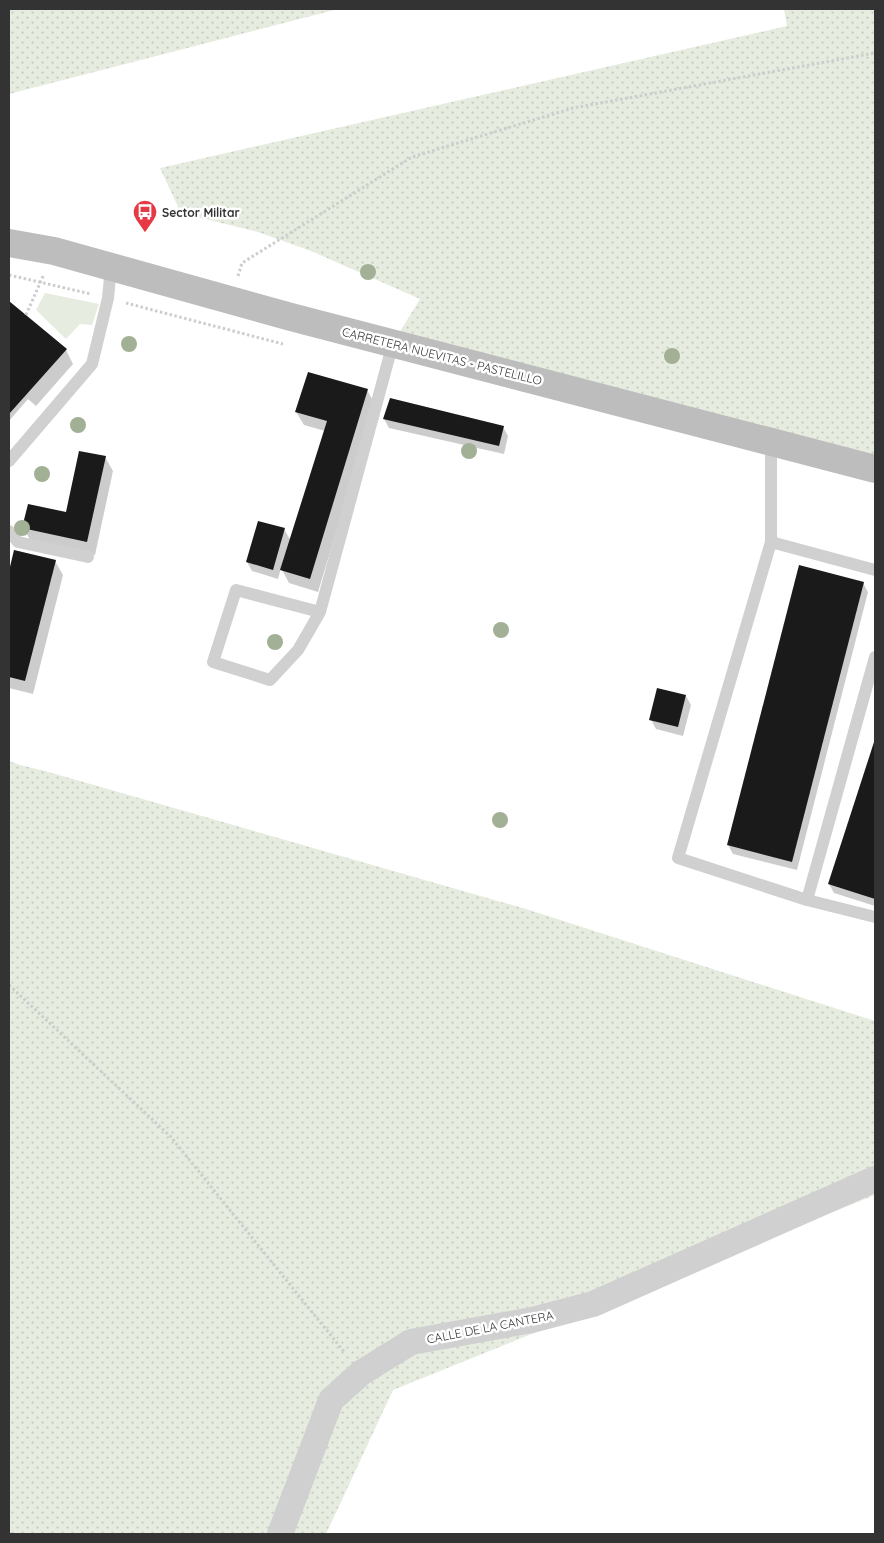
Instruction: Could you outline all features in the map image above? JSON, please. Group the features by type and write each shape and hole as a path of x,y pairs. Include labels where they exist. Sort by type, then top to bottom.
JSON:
{"main road":[{"name":"CARRETERA NUEVITAS - PASTELILLO","path":"9,242 54,251 230,300 875,469"}],"street":[{"name":"CALLE DE LA CANTERA","path":"280,1534 331,1400 361,1372 411,1342 532,1320 593,1304 875,1179"}],"lane":[{"path":"9,461 92,364 108,298 110,267"},
{"path":"320,612 236,590 213,662 270,680 298,650 320,612 393,343"},
{"path":"771,442 771,542 678,858 807,900 875,917"},
{"path":"9,532 18,542 88,557"},
{"path":"771,542 875,570"},
{"path":"807,900 875,657"}],"path":[{"path":"230,300 242,264 412,157 573,108 875,53"},
{"path":"26,315 54,251"},
{"path":"9,276 108,298 283,344"},
{"path":"9,985 171,1137 361,1372"}],"shaded area":[{"path":"9,9 338,9 9,94"},
{"path":"784,9 875,9 875,469 393,343 420,299 311,251 258,232 181,213 160,168 787,26"},
{"path":"45,293 99,304 92,325 80,324 66,339 36,310"},
{"path":"9,761 526,909 875,1021 875,1195 393,1390 326,1534 9,1534"}],"building":[{"path":"9,301 67,349 9,414"},
{"path":"308,372 368,389 310,579 280,570 327,421 295,412"},
{"path":"390,398 504,426 499,446 383,419"},
{"path":"79,451 106,456 87,542 22,528 28,504 66,512"},
{"path":"258,521 285,528 273,570 246,562"},
{"path":"14,550 56,560 25,681 9,677 9,571"},
{"path":"799,565 864,582 792,862 727,845"},
{"path":"657,688 686,695 678,727 649,720"},
{"path":"875,739 875,899 828,884"}],"place":[{"name":"Sector Militar","path":"145,233"}]}
